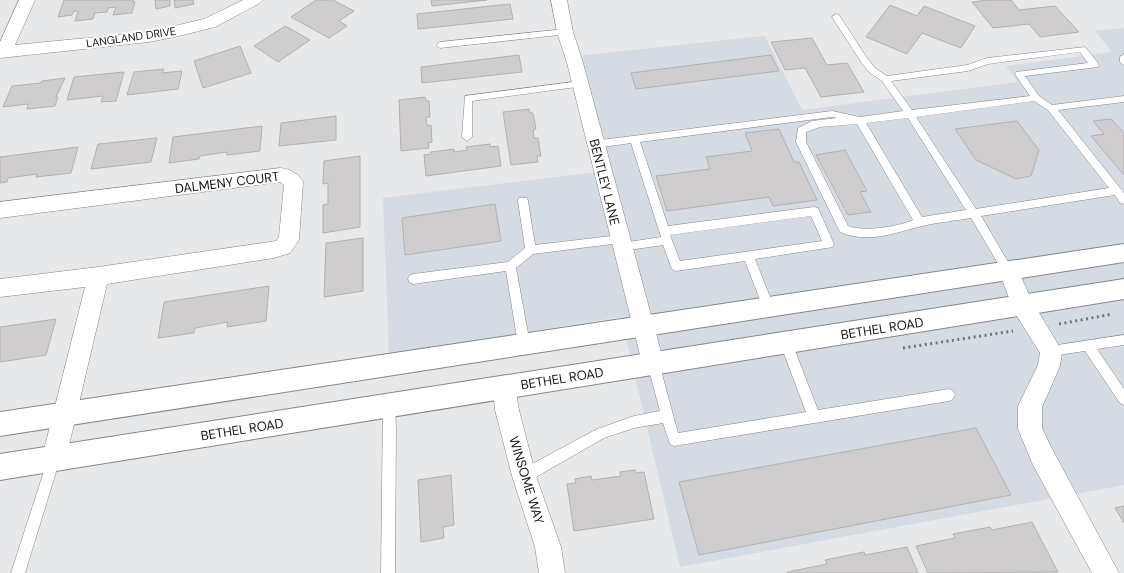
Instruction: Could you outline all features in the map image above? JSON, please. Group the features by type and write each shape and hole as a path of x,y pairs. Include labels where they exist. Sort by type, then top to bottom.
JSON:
{"main road":[{"path":"0,424 768,307 1009,272 1124,253"},
{"name":"BETHEL ROAD","path":"0,467 1124,289"}],"street":[{"path":"2,51 27,0"},
{"name":"LANGLAND DRIVE","path":"2,51 148,37 179,31 209,23 255,0"},
{"name":"BENTLEY LANE","path":"559,0 566,32 581,84 653,363"},
{"name":"DALMENY COURT","path":"0,210 280,175 286,176 294,182 291,233 289,240 283,247 274,250 98,276 0,288"},
{"path":"1009,272 1023,306 1051,351 1049,366 1030,406 1030,429 1042,456 1106,573"},
{"path":"54,458 98,276"},
{"name":"WINSOME WAY","path":"504,387 507,410 524,476 548,547 552,573"}],"lane":[{"path":"836,17 872,70 885,79 910,114 1009,272"},
{"path":"440,45 566,32"},
{"path":"885,79 968,68 987,60 1082,49 1095,65 1019,74 1036,98 1051,108 1124,200"},
{"path":"1124,57 1124,62"},
{"path":"467,137 468,98 581,84"},
{"path":"1036,98 804,127 801,130 800,142 844,229 854,234 913,227 920,222 1117,191"},
{"path":"1051,108 1124,99"},
{"path":"596,144 832,114 860,120 920,222"},
{"path":"413,279 510,266 531,250 621,243 666,236 814,211 829,244 676,266 666,236 635,140"},
{"path":"523,201 531,250"},
{"path":"748,256 768,307"},
{"path":"510,266 524,344"},
{"path":"1051,351 1124,340"},
{"path":"786,343 814,417"},
{"path":"1088,346 1124,399"},
{"path":"653,363 674,440 949,395"},
{"path":"388,573 389,405"},
{"path":"524,476 602,432 634,422 667,416"},
{"path":"18,573 31,529 47,485 54,458"}],"shaded area":[{"path":"1124,28 1124,485 680,567 621,317 389,354 383,198 606,171 576,56 765,36 802,110 1017,82 1006,66 1112,52 1095,31"}],"building":[{"path":"64,0 133,0 133,2 135,2 132,13 113,15 116,7 108,8 107,12 95,13 93,19 75,21 78,11 74,11 72,15 58,17"},
{"path":"155,0 170,0 170,6 156,9"},
{"path":"174,0 193,0 194,4 175,8"},
{"path":"316,0 333,0 354,11 339,21 347,26 329,38 291,17"},
{"path":"431,0 487,0 432,6"},
{"path":"1011,0 1019,10 1055,6 1079,32 1040,37 1029,24 993,28 972,2"},
{"path":"510,4 513,19 418,29 417,14"},
{"path":"890,5 917,16 924,6 975,26 961,48 922,33 907,54 866,37"},
{"path":"285,26 310,40 278,62 254,46"},
{"path":"812,38 827,65 847,63 864,92 821,97 805,68 785,70 771,42"},
{"path":"240,46 251,73 203,88 194,61"},
{"path":"519,55 522,72 422,83 421,67"},
{"path":"771,55 779,71 636,89 631,73"},
{"path":"164,69 162,73 182,71 178,89 127,95 134,72"},
{"path":"124,72 116,101 101,102 103,96 67,100 74,77"},
{"path":"65,78 56,97 58,97 55,106 27,109 28,104 3,107 12,86 41,83 42,81"},
{"path":"425,97 426,101 429,101 430,117 426,117 427,126 431,125 432,142 428,143 429,148 401,151 399,100"},
{"path":"529,109 530,113 533,113 536,129 533,130 534,138 538,138 541,156 537,156 538,162 511,165 503,112"},
{"path":"336,116 336,140 279,146 281,123"},
{"path":"1111,119 1124,133 1124,175 1091,136 1104,134 1093,121"},
{"path":"1017,121 1039,150 1031,176 1016,179 976,160 955,129"},
{"path":"262,126 260,151 227,155 227,152 200,156 199,159 169,163 173,137"},
{"path":"779,129 794,162 799,162 817,200 773,206 769,197 667,211 656,176 710,169 706,157 752,151 745,133"},
{"path":"157,138 151,162 91,169 98,144"},
{"path":"490,144 490,147 498,146 501,166 426,176 424,155 431,154 431,152 454,149 454,152 467,150 466,147"},
{"path":"78,147 71,173 36,177 37,174 8,178 7,182 0,183 0,157"},
{"path":"845,150 867,191 860,192 871,212 848,215 816,155"},
{"path":"360,156 360,227 323,233 323,205 328,204 328,183 323,184 324,161"},
{"path":"495,204 501,241 405,255 402,218"},
{"path":"363,238 363,291 324,297 326,243"},
{"path":"269,286 266,321 227,327 228,322 195,328 194,333 158,338 164,302"},
{"path":"56,319 46,355 0,362 0,327"},
{"path":"976,428 1011,495 699,555 679,482"},
{"path":"635,470 636,473 644,472 654,519 574,531 567,484 576,483 575,479 591,476 592,480 621,476 620,472"},
{"path":"451,475 454,525 443,527 444,538 421,542 418,480"},
{"path":"1124,506 1124,523 1115,508"},
{"path":"1032,522 1058,572 928,573 916,546 955,538 953,534 990,527 992,530"},
{"path":"907,547 918,573 787,573 827,564 825,560 864,552 865,555"}]}
